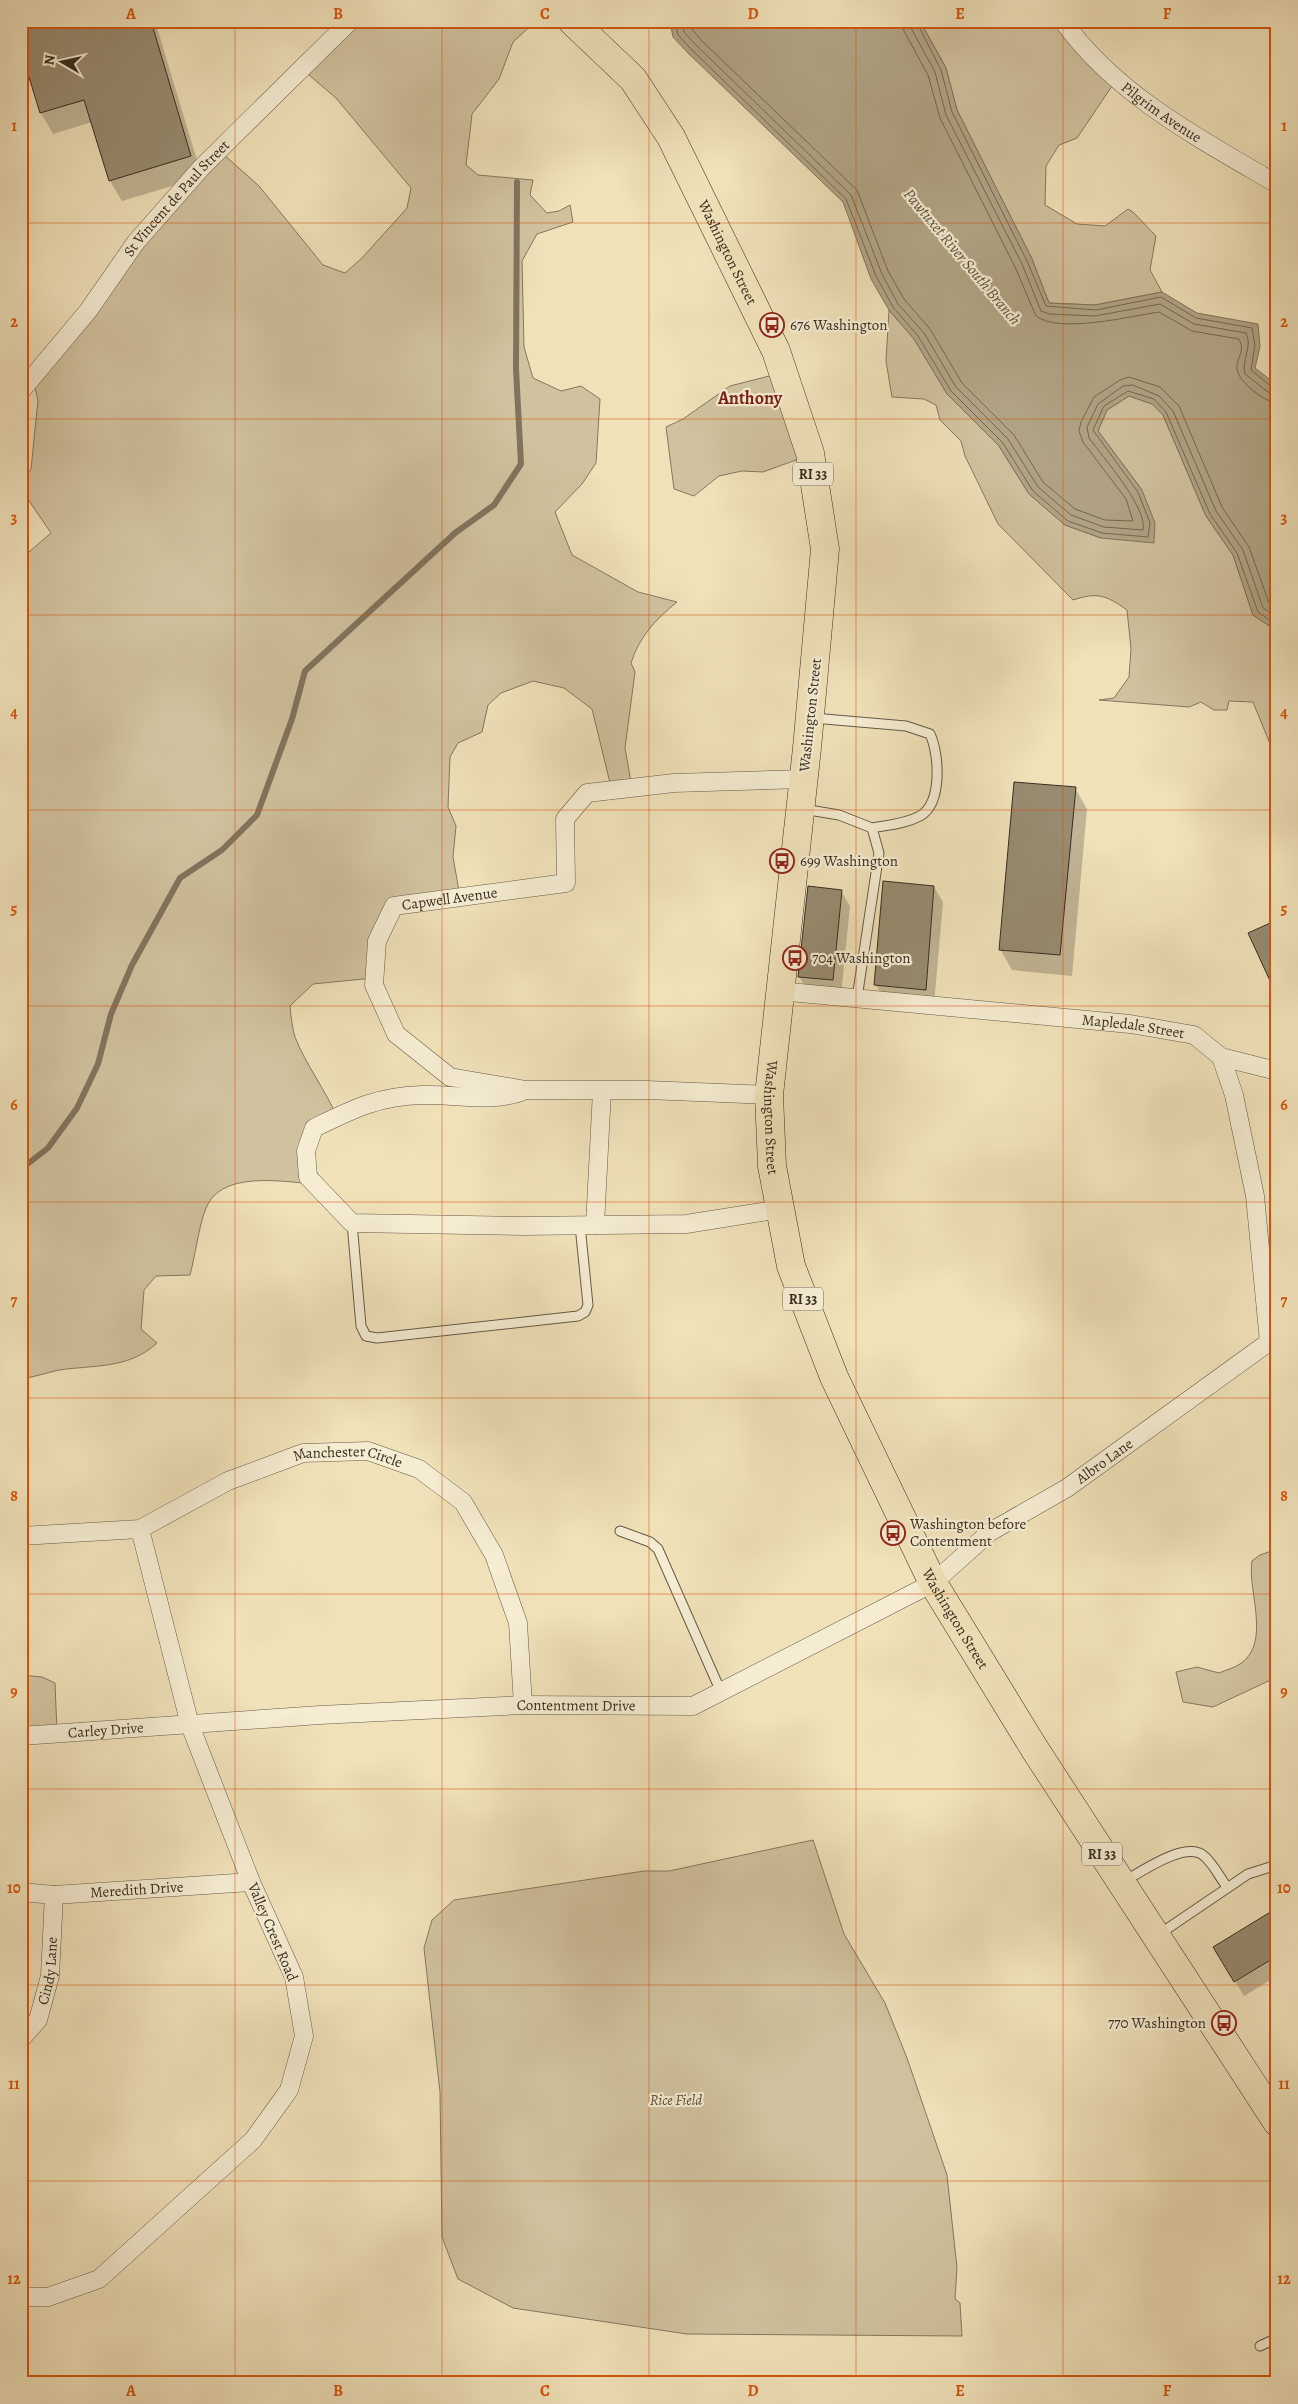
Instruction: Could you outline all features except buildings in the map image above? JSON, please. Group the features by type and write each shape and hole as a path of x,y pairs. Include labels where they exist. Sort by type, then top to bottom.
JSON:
{"main road":[{"name":"Washington Street","path":"572,21 633,79 671,137 776,352 810,453 825,549 810,717 769,1095 772,1166 791,1266 834,1377 933,1582 1034,1748 1277,2122"}],"street":[{"name":"St Vincent de Paul Street","path":"21,391 88,310 136,242 202,167 350,21"},
{"name":"Pilgrim Avenue","path":"1063,21 1114,77 1178,126 1277,184"},
{"name":"Capwell Avenue","path":"769,1095 647,1090 526,1090 450,1077 396,1034 374,985 377,941 394,906 566,883 565,819 587,793 674,783 803,779"},
{"name":"Mapledale Street","path":"779,991 1130,1024 1194,1035 1221,1057"},
{"path":"1221,1057 1277,1071"},
{"path":"1221,1057 1234,1095 1255,1196 1273,1341"},
{"path":"526,1090 504,1098 422,1095 380,1099 314,1128 306,1152 308,1177 352,1223 686,1224 781,1209"},
{"path":"588,1225 602,1091"},
{"name":"Albro Lane","path":"933,1582 990,1532 1068,1488 1273,1341"},
{"name":"Manchester Circle","path":"21,1536 140,1529 228,1481 303,1453 368,1451 419,1469 463,1502 494,1555 518,1623 523,1706"},
{"name":"Valley Crest Road","path":"21,2298 48,2297 99,2279 253,2140 289,2090 304,2036 294,1976 251,1882 190,1724 140,1529"},
{"name":"Contentment Drive","path":"190,1724 320,1715 523,1706 693,1706 933,1582"},
{"name":"Carley Drive","path":"21,1736 190,1724"},
{"name":"Meredith Drive","path":"21,1892 54,1894 251,1882"},
{"name":"Cindy Lane","path":"21,2039 38,2020 50,1976 54,1894"}],"lane":[{"path":"800,809 839,815 872,828 903,823 922,815 934,796 938,772 936,746 930,734 906,726 810,717"},
{"path":"857,998 879,853 872,828"},
{"path":"352,1223 361,1326 366,1336 377,1338 578,1316 585,1312 588,1305 588,1225"},
{"path":"620,1531 650,1542 658,1549 721,1692"},
{"path":"1121,1883 1169,1856 1190,1850 1204,1855 1227,1887"},
{"path":"1156,1937 1248,1874 1277,1865"},
{"path":"1260,2346 1277,2338"}],"green space":[{"path":"349,21 536,21 513,42 499,79 472,114 466,165 478,175 533,180 530,195 547,213 559,211 570,205 573,222 537,234 522,261 524,347 533,378 561,391 581,386 600,399 596,463 582,484 555,512 572,555 638,592 677,602 649,629 634,654 631,663 635,672 625,748 631,782 611,787 592,709 564,688 533,681 501,693 488,705 482,732 458,743 450,757 448,807 456,826 453,857 459,891 392,906 373,978 313,984 290,1006 295,1037 337,1117 319,1132 312,1164 324,1185 278,1181 244,1182 229,1186 217,1193 205,1210 190,1275 156,1276 144,1290 141,1329 157,1343 146,1351 123,1362 59,1370 21,1379 21,559 51,533 21,489 21,482 31,469 38,400 34,384 30,382 221,152 259,186 323,265 345,273 362,258 407,208 411,188 336,98 302,69"},
{"path":"920,21 1063,21 1114,83 1077,138 1059,145 1046,166 1045,205 1077,224 1105,226 1128,209 1133,212 1156,236 1150,270 1162,292 1095,305 1049,303 1032,259 957,110 946,68"},
{"path":"889,310 914,339 947,394 999,446 1029,494 1065,525 1101,538 1142,490 1098,431 1107,410 1129,396 1152,404 1163,415 1206,516 1233,555 1253,615 1277,631 1277,761 1253,702 1229,701 1227,710 1214,710 1201,702 1189,707 1099,700 1114,698 1129,677 1131,649 1127,610 1101,596 1089,596 1073,600 998,524 965,456 961,441 940,420 936,405 924,399 892,397 886,361"},
{"path":"777,374 807,456 763,472 742,471 719,476 694,496 674,489 666,427 683,419 730,386"},
{"path":"1277,1549 1277,1677 1213,1707 1183,1702 1176,1672 1197,1667 1219,1673 1240,1664 1249,1655 1255,1643 1257,1630 1251,1573 1252,1561 1260,1555"},
{"path":"21,1675 42,1677 55,1683 57,1732 21,1734"},
{"name":"Rice Field","path":"813,1840 844,1934 885,2003 907,2058 947,2175 957,2268 955,2299 960,2303 962,2336 687,2334 513,2308 458,2279 442,2237 440,2092 424,1948 432,1920 454,1900 644,1871 669,1871"}],"water":[{"name":"Pawtuxet River South Branch","path":"670,21 920,21 946,68 957,110 1032,259 1049,303 1095,305 1162,292 1197,313 1258,324 1260,346 1255,368 1277,385 1277,631 1253,615 1233,555 1206,516 1163,415 1152,404 1129,396 1107,410 1098,431 1142,490 1155,523 1154,543 1101,538 1065,525 1029,494 999,446 947,394 914,339 889,310 871,279 843,202 688,53 673,37"}],"waterway":[{"path":"21,1169 48,1148 77,1108 98,1064 111,1014 132,965 180,878 222,850 257,815 292,719 305,671 455,533 494,505 521,464 516,369 517,182"}],"place":[{"name":"676 Washington","path":"772,325"},
{"name":"699 Washington","path":"782,861"},
{"name":"704 Washington","path":"795,958"},
{"name":"Washington before Contentment","path":"893,1533"},
{"name":"770 Washington","path":"1224,2023"}],"district":[{"name":"Anthony","path":"750,398"}]}
